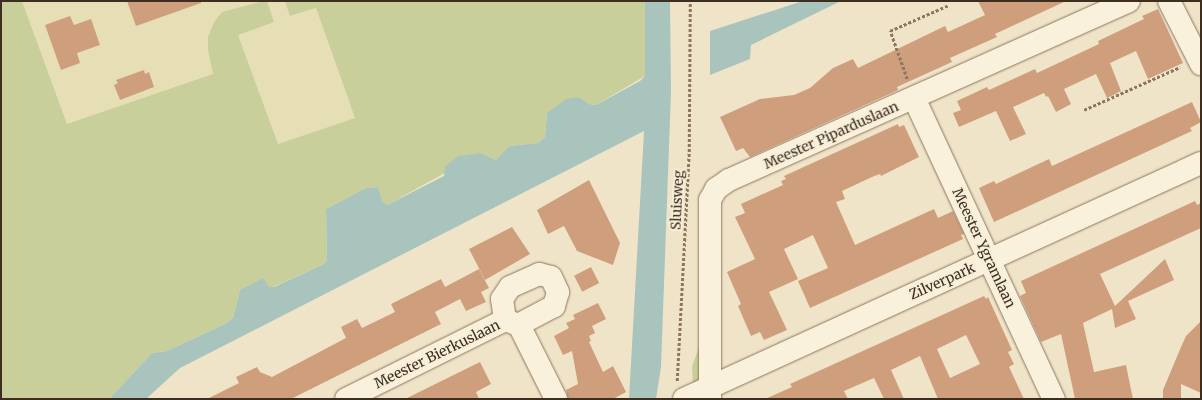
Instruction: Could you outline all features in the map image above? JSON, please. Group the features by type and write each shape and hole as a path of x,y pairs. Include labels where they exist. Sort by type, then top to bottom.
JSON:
{"street":[{"name":"Meester Piparduslaan","path":"710,393 710,200 716,189 729,180 1129,1"},
{"path":"1169,1 1200,61"},
{"name":"Meester Ygramlaan","path":"914,98 1054,399"},
{"name":"Zilverpark","path":"680,393 710,393 989,260 1201,163"},
{"name":"Meester Bierkuslaan","path":"346,399 512,323 556,399"}],"path":[{"name":"Sluisweg","path":"680,393 689,152 690,1"},
{"path":"914,98 890,31 949,5"},
{"path":"1084,110 1200,61"}],"shaded area":[{"path":"22,1 285,1 291,16 316,8 355,118 278,144 248,63 67,124"}],"green space":[{"path":"1,1 22,1 67,124 213,74 208,50 208,37 214,22 222,12 264,1 267,1 274,22 238,35 278,144 355,118 316,8 290,16 285,1 645,1 645,76 596,105 589,104 579,97 547,113 545,137 538,143 509,146 496,160 481,153 387,205 383,202 378,187 366,188 326,209 327,260 324,264 273,287 240,290 233,318 225,324 167,351 152,353 109,399 1,399"},
{"path":"700,345 710,378 693,386 692,366"}],"water":[{"path":"645,1 670,1 671,91 661,367 656,399 629,399 644,131 180,368 146,399 109,399 152,353 167,351 225,324 233,318 240,290 263,278 269,287 274,287 324,264 327,260 326,209 366,188 378,187 383,202 387,205 444,176 445,166 459,156 481,153 496,160 509,146 538,143 545,137 547,113 566,99 579,97 589,104 596,105 640,81 645,76"},
{"path":"803,1 841,1 751,45 750,59 710,75 710,31"}],"building":[{"path":"127,1 201,1 201,3 136,26"},
{"path":"978,1 1066,1 995,34 997,37 950,58 952,62 897,87 898,90 750,157 743,148 736,151 720,117 760,99 794,95 810,88 833,68 853,59 858,68 945,26 948,32 985,15"},
{"path":"1158,9 1183,63 1148,79 1136,51 1110,63 1121,91 1107,98 1096,74 1064,89 1071,104 1056,112 1048,96 1046,97 1044,93 1013,107 1026,134 1010,141 996,111 959,127 953,113 961,110 957,101 987,87 989,90 1035,69 1037,73 1099,44 1098,41 1144,19 1142,16"},
{"path":"70,16 74,25 91,19 100,45 77,53 80,63 61,70 45,25"},
{"path":"144,70 145,74 149,72 154,87 120,100 114,85 118,83 116,80"},
{"path":"1192,102 1201,122 1190,128 1192,131 994,222 979,188 994,181 996,184 1049,159 1052,166"},
{"path":"898,124 899,127 904,125 919,157 881,176 880,174 872,177 842,191 845,199 836,202 855,245 934,209 938,218 953,211 964,234 961,235 963,239 810,308 798,281 828,268 813,235 784,249 798,279 769,292 787,330 764,340 760,332 751,336 738,306 741,304 727,272 755,259 735,217 745,213 741,204 783,185 781,181 786,179 784,176"},
{"path":"589,180 620,243 613,265 577,251 564,226 548,234 537,210"},
{"path":"1195,201 1197,205 1201,203 1201,228 1100,274 1115,306 1165,259 1174,280 1128,301 1136,319 1115,328 1112,309 1083,323 1094,372 1126,365 1133,399 1075,399 1061,334 1041,342 1020,296 1026,293 1021,281"},
{"path":"512,227 530,254 485,280 469,249"},
{"path":"591,267 599,283 582,292 574,276"},
{"path":"479,269 489,288 481,292 486,302 466,311 460,299 435,312 441,324 291,399 207,399 239,383 236,377 257,367 260,372 272,377 346,338 341,327 357,319 362,328 395,312 391,304 441,279 445,287"},
{"path":"984,296 986,299 988,297 1012,350 1008,352 1014,364 1009,367 1024,399 938,399 920,356 891,370 904,399 884,399 874,378 844,391 848,399 765,399 792,387 790,384","holes":["966,335 980,364 950,378 937,349"]},
{"path":"598,303 606,319 592,326 595,333 589,336 591,341 589,342 603,372 613,366 626,392 613,399 568,399 566,390 578,384 572,351 563,355 554,336 569,328 566,323 575,319 573,315"},
{"path":"1201,321 1201,393 1181,384 1181,399 1163,399 1163,390 1186,336"},
{"path":"480,362 491,384 476,392 479,399 405,399"}]}
